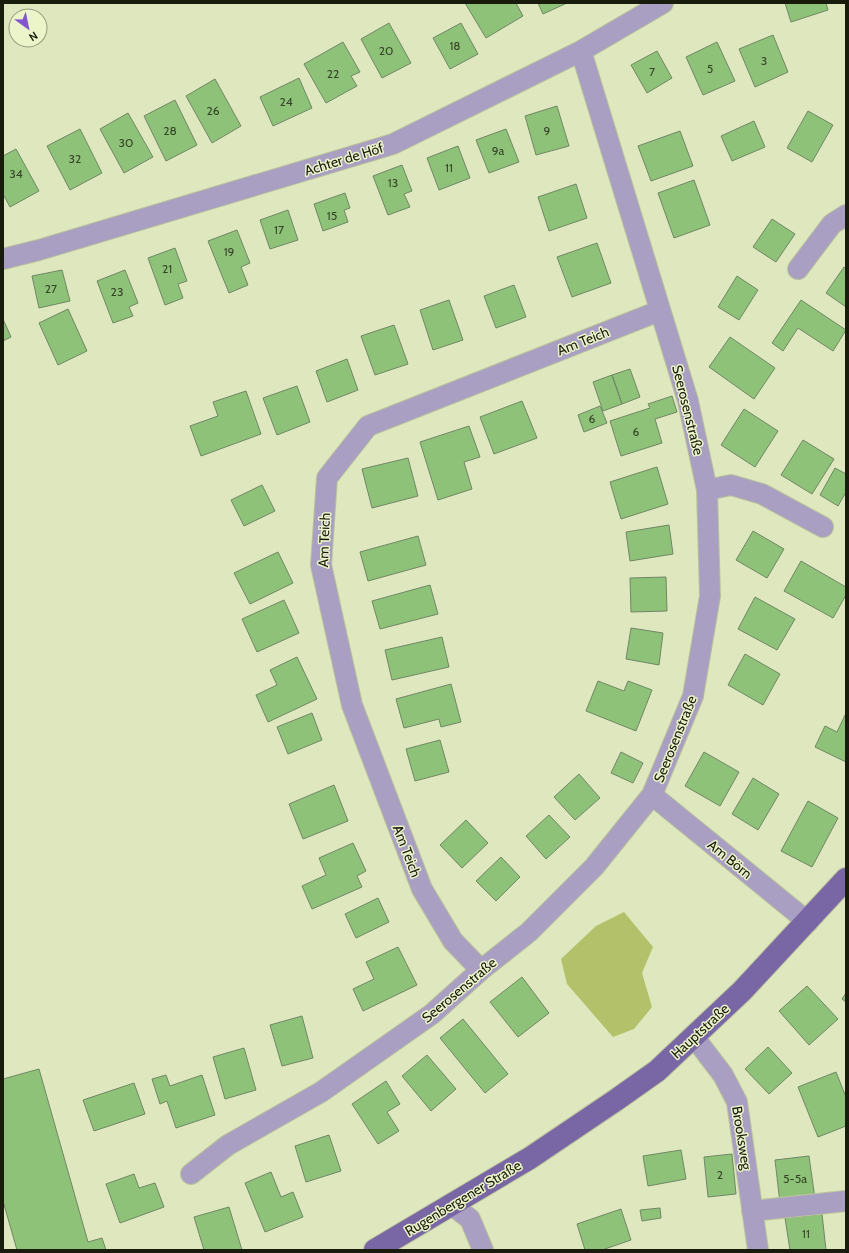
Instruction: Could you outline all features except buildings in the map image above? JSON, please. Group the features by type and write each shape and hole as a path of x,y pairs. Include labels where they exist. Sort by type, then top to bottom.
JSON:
{"main road":[{"name":"Hauptstraße","path":"530,1158 657,1071 742,991 808,922 846,879"},
{"name":"Rugenbergener Straße","path":"375,1250 530,1158"}],"street":[{"name":"Achter de Höf","path":"3,259 46,248 393,144 582,51 663,3"},
{"name":"Seerosenstraße","path":"191,1174 228,1144 321,1092 432,1014 481,970 529,932 594,867 652,795 693,696 710,596 707,490 688,401 659,311 582,51"},
{"path":"798,269 832,224 846,215"},
{"name":"Am Teich","path":"481,970 452,941 422,889 352,705 321,565 327,478 368,426 659,311"},
{"path":"707,490 731,485 762,494 823,527"},
{"name":"Am Börn","path":"652,795 808,922"},
{"name":"Brooksweg","path":"694,1037 723,1075 737,1102 758,1250"},
{"path":"752,1211 846,1201"},
{"path":"452,1204 470,1219 483,1250"}],"shaded area":[{"path":"624,912 653,947 642,973 652,1007 634,1029 613,1037 567,984 561,959 596,926"}]}
